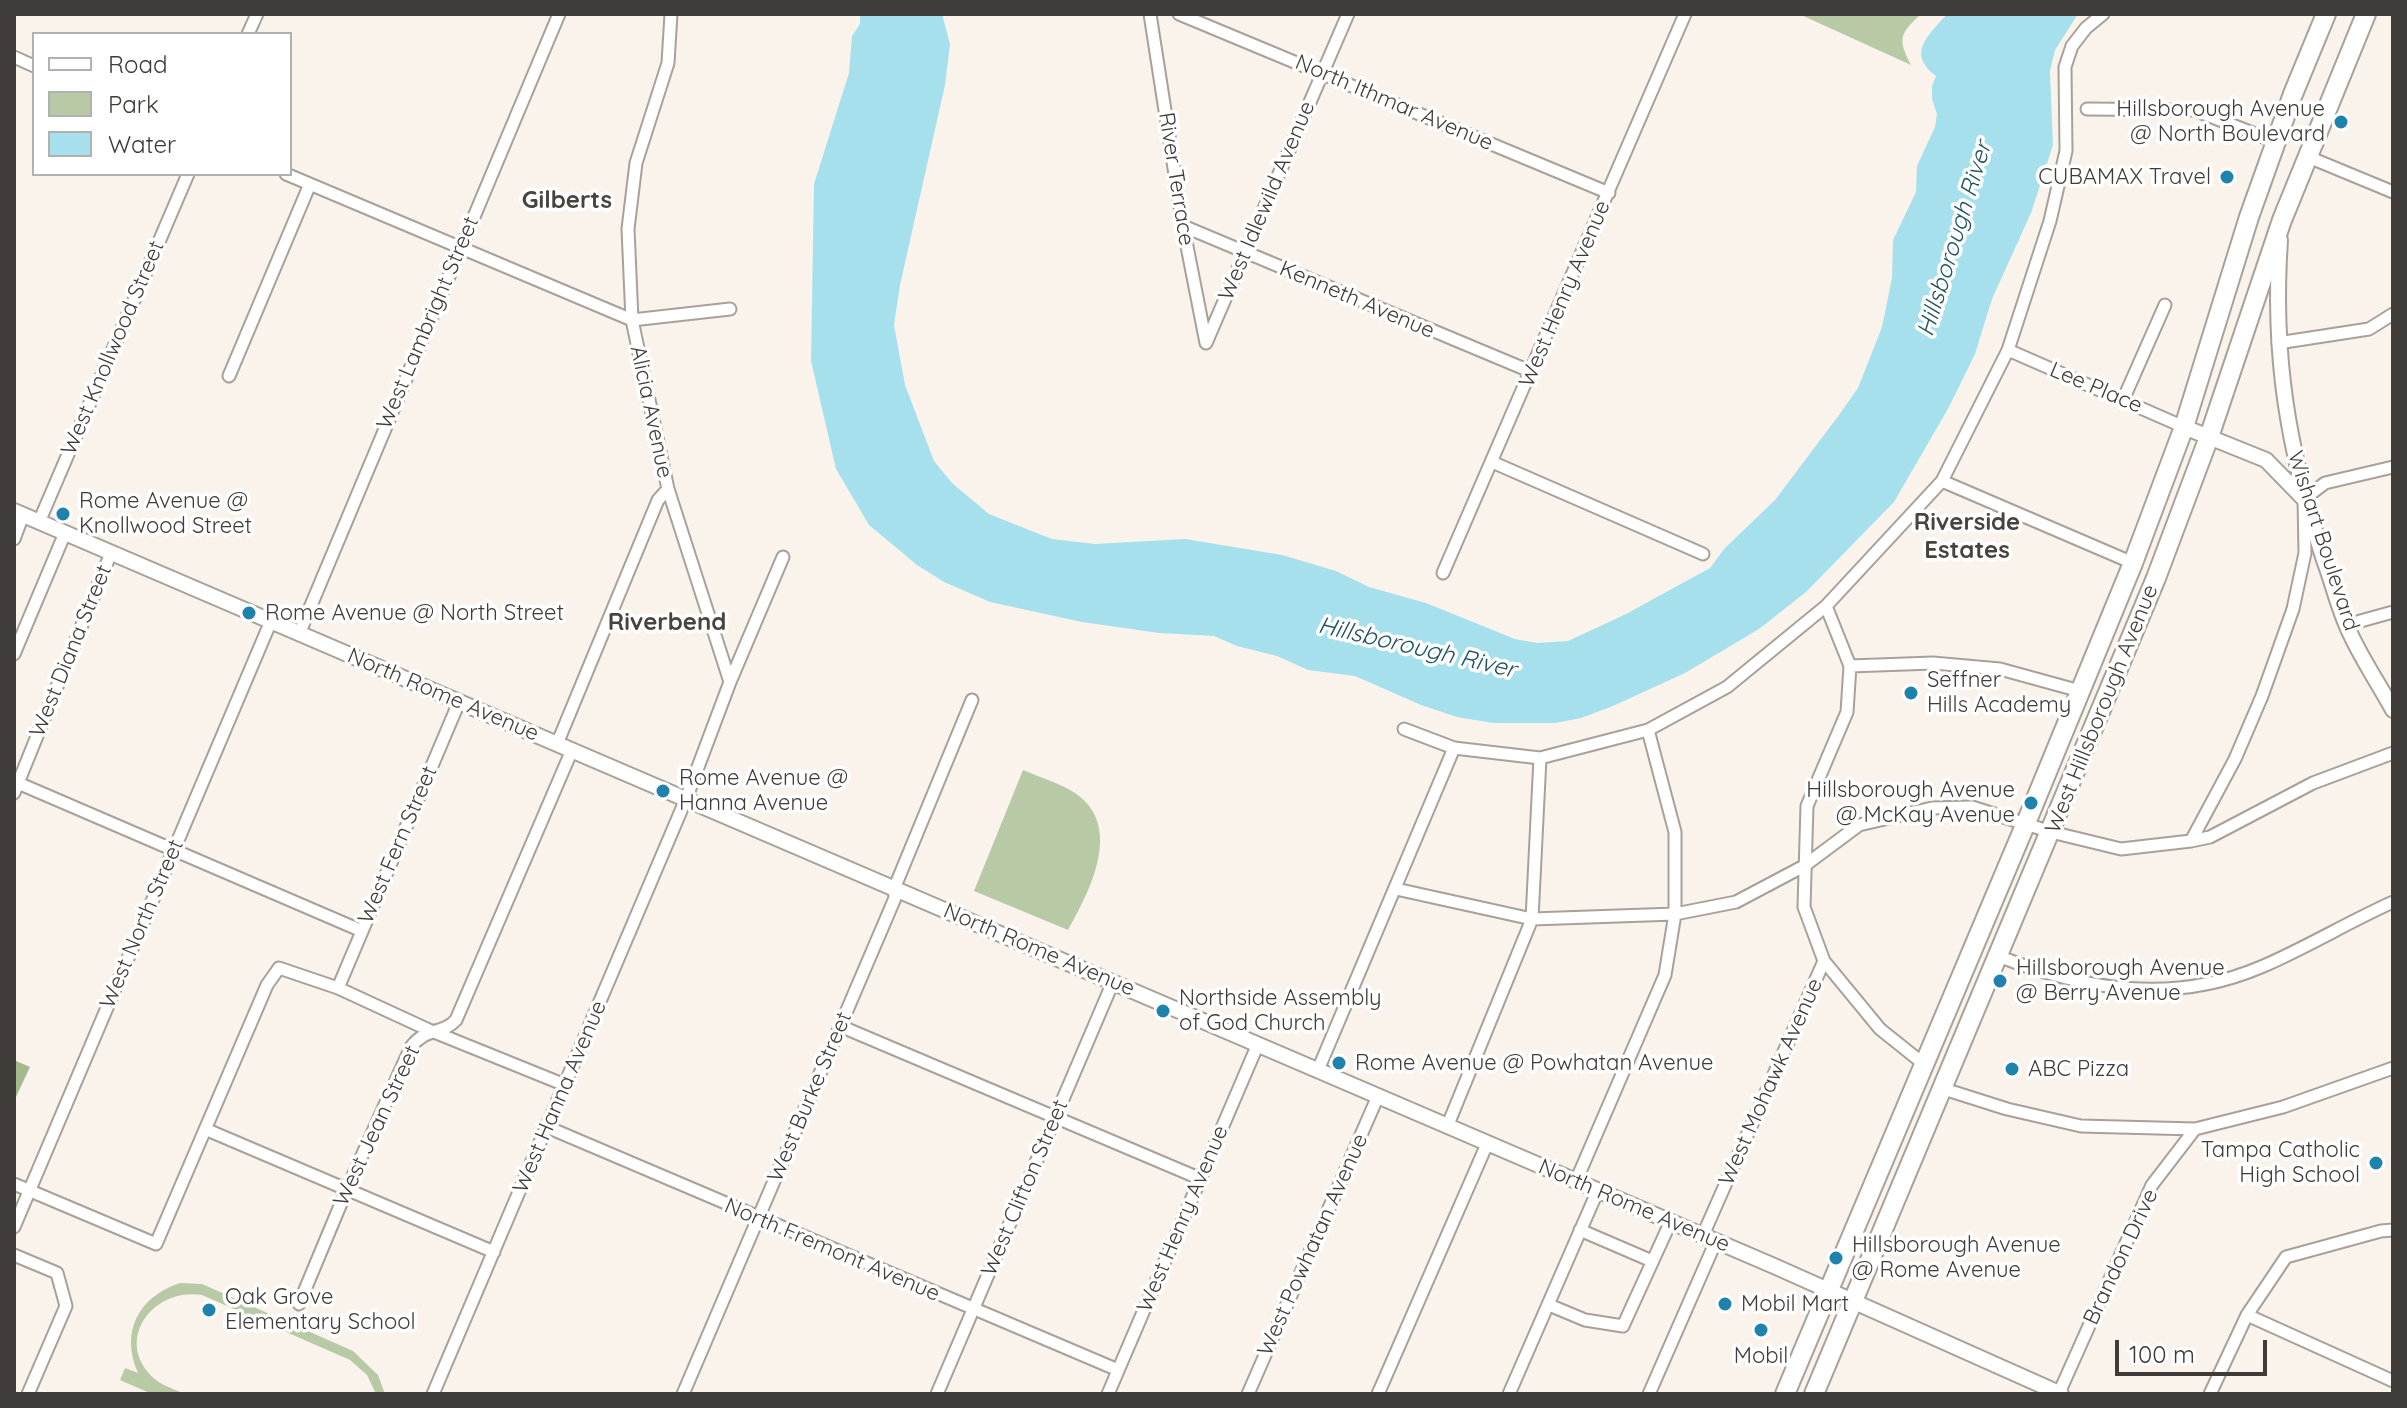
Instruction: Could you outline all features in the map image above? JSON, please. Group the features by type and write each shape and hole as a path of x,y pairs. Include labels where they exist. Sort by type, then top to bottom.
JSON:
{"main road":[{"name":"West Hillsborough Avenue","path":"1785,1394 2133,563 2184,427 2249,217 2326,14"},
{"name":"West Hillsborough Avenue","path":"1814,1394 2156,578 2209,437 2282,220 2366,14"},
{"path":"1944,1089 1942,1055 1975,972 1973,949"},
{"path":"1910,1170 1912,1127 1929,1085 1925,1065"}],"street":[{"name":"West Lambright Street","path":"299,634 559,14"},
{"name":"Alicia Avenue","path":"671,14 668,63 636,163 628,229 632,320 668,489 730,682"},
{"name":"River Terrace","path":"1150,14 1183,226 1206,343"},
{"name":"North Ithmar Avenue","path":"1179,14 1609,193"},
{"name":"West Idlewild Avenue","path":"1206,343 1348,14"},
{"name":"West Henry Avenue","path":"1443,573 1685,14"},
{"path":"1404,729 1454,748 1540,758 1648,730 1727,687 1826,606 1942,481 2008,350 2050,221 2066,151 2065,67 2072,46 2086,28 2103,14"},
{"path":"2087,109 2194,110 2276,142"},
{"path":"2306,156 2393,192"},
{"name":"West Knollwood Street","path":"39,522 187,176"},
{"path":"291,176 632,320 730,309"},
{"path":"229,376 310,184"},
{"name":"Wishart Boulevard","path":"2282,220 2277,289 2278,343 2283,396 2304,499 2346,625 2393,710"},
{"name":"Kenneth Avenue","path":"1183,226 1532,372"},
{"path":"2123,400 2165,305"},
{"path":"2278,343 2369,329 2393,314"},
{"name":"Lee Place","path":"2008,350 2184,427"},
{"path":"2184,427 2266,460 2304,499 2305,553 2293,609 2262,696 2235,759 2191,841"},
{"path":"1492,462 1703,554"},
{"path":"2304,499 2325,483 2393,467"},
{"path":"1942,481 2133,563"},
{"path":"557,744 658,500 668,489"},
{"path":"14,539 18,513"},
{"name":"North Rome Avenue","path":"18,513 1671,1221 2060,1394"},
{"path":"14,654 65,533"},
{"name":"West Diana Street","path":"16,788 111,553"},
{"path":"686,799 730,682 783,557"},
{"name":"West Mohawk Avenue","path":"1649,1394 1824,961 1804,907 1807,806 1847,712 1850,666 1826,606"},
{"path":"2346,625 2393,612"},
{"name":"West North Street","path":"14,1227 271,621"},
{"path":"1850,666 1933,663 2000,669 2080,691"},
{"name":"West Burke Street","path":"683,1394 895,898 894,889 972,700"},
{"name":"West Fern Street","path":"338,988 459,702"},
{"path":"1576,1181 1665,975 1675,914 1675,832 1648,730"},
{"path":"1318,1070 1454,748"},
{"name":"West Jean Street","path":"299,1304 411,1047 429,1030 449,1028 456,1020 572,750"},
{"path":"1396,889 1532,919 1675,914 1736,902 1804,866 1859,825 1932,808 1972,807 2051,832 2121,849 2191,841 2210,837 2313,783 2393,753"},
{"path":"1447,1127 1532,919 1540,758"},
{"path":"16,788 362,931"},
{"name":"West Hanna Avenue","path":"433,1394 686,799"},
{"path":"1998,956 2078,983 2142,990 2191,987 2229,979 2259,968 2393,902"},
{"path":"1824,961 1880,1029 1925,1065"},
{"path":"14,1184 156,1244 267,985 279,968 338,988 429,1030 565,1085"},
{"name":"West Clifton Street","path":"937,1394 1113,982"},
{"path":"840,1026 1201,1179"},
{"name":"West Henry Avenue","path":"1108,1394 1258,1044"},
{"path":"1944,1089 2007,1109 2081,1126 2195,1129 2283,1107 2393,1068"},
{"name":"West Powhatan Avenue","path":"1248,1394 1378,1096"},
{"name":"North Fremont Avenue","path":"547,1127 1118,1370"},
{"path":"205,1129 494,1252"},
{"name":"Brandon Drive","path":"2060,1394 2152,1185 2195,1129"},
{"path":"1378,1394 1487,1144"},
{"path":"1509,1394 1598,1190"},
{"path":"1549,1305 1585,1320 1623,1326 1671,1221"},
{"path":"1580,1230 1652,1261"},
{"path":"2210,1394 2247,1315 2286,1257 2393,1230"},
{"path":"14,1255 57,1273 66,1306 28,1394"},
{"path":"2247,1315 2393,1381"}],"green space":[{"path":"1799,14 1921,14 1905,32 1902,42 1911,65"},
{"path":"1023,770 1075,793 1090,807 1098,823 1100,841 1093,878 1068,930 974,891"},
{"path":"14,1060 30,1067 14,1101"},
{"path":"180,1283 202,1284 353,1351 378,1375 385,1394 376,1394 367,1375 350,1360 202,1295 184,1295 167,1300 153,1309 143,1321 138,1335 137,1350 143,1365 156,1380 185,1394 152,1394 120,1380 125,1368 138,1373 131,1344 136,1318 153,1297"}],"water":[{"name":"Hillsborough River","path":"860,14 942,14 950,44 945,85 900,285 894,325 905,385 934,461 952,483 989,514 1052,539 1095,544 1185,539 1282,555 1336,571 1369,587 1426,603 1515,639 1537,643 1568,641 1626,614 1710,568 1724,549 1775,500 1858,388 1882,327 1892,278 1893,240 1916,192 1917,166 1935,127 1937,114 1932,86 1936,76 1922,60 1921,52 1933,30 1947,14 2078,14 2055,50 2050,71 2053,145 2031,213 1992,299 1975,354 1949,407 1894,502 1806,592 1759,629 1685,673 1581,718 1555,723 1493,723 1457,717 1355,676 1308,670 1277,656 1237,646 1214,636 1159,633 1082,622 990,602 944,582 917,565 869,525 836,469 811,361 814,184 849,73 852,36 860,24"}],"place":[{"name":"Hillsborough Avenue @ North Boulevard","path":"2341,122"},
{"name":"CUBAMAX Travel","path":"2227,177"},
{"name":"Rome Avenue @ Knollwood Street","path":"63,514"},
{"name":"Rome Avenue @ North Street","path":"249,613"},
{"name":"Seffner Hills Academy","path":"1911,693"},
{"name":"Rome Avenue @ Hanna Avenue","path":"663,791"},
{"name":"Hillsborough Avenue @ McKay Avenue","path":"2031,803"},
{"name":"Hillsborough Avenue @ Berry Avenue","path":"2000,981"},
{"name":"Northside Assembly of God Church","path":"1163,1011"},
{"name":"Rome Avenue @ Powhatan Avenue","path":"1339,1063"},
{"name":"ABC Pizza","path":"2012,1069"},
{"name":"Tampa Catholic High School","path":"2376,1163"},
{"name":"Hillsborough Avenue @ Rome Avenue","path":"1836,1258"},
{"name":"Mobil Mart","path":"1725,1304"},
{"name":"Oak Grove Elementary School","path":"209,1310"},
{"name":"Mobil","path":"1761,1330"}],"district":[{"name":"Gilberts","path":"567,201"},
{"name":"Riverside Estates","path":"1967,537"},
{"name":"Riverbend","path":"667,623"}]}
